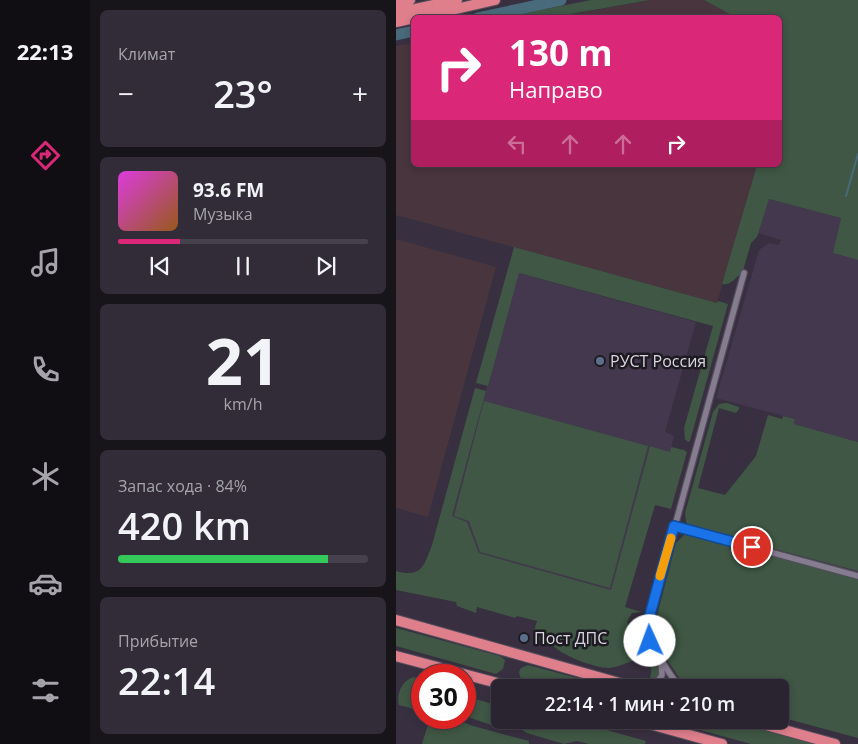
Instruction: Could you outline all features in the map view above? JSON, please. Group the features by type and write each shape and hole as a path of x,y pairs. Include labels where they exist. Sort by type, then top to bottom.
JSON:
{"highway":[{"path":"396,3 410,0"},
{"path":"396,13 457,0"},
{"path":"428,15 495,0"},
{"path":"396,22 411,19"},
{"path":"396,620 605,679"},
{"path":"396,656 491,681"},
{"path":"668,729 722,744"},
{"path":"781,729 835,744"}],"street":[{"path":"675,679 650,641 648,626 744,273"},
{"path":"674,526 858,576"},
{"path":"660,658 663,670 661,679"}],"shaded area":[{"path":"650,0 704,0 731,15 570,15"},
{"path":"411,43 411,167 756,167 717,303 396,215 396,46"},
{"path":"769,199 842,218 833,253 858,260 858,442 794,424 795,419 716,398 759,250 769,243 779,245 781,240 758,233"},
{"path":"396,239 496,267 428,517 396,508"},
{"path":"518,273 696,322 665,432 674,436 670,452 650,446 611,590 479,553 467,522 452,516"}],"green space":[{"path":"591,0 650,0 565,15 515,15"},
{"path":"704,0 858,0 858,260 833,253 841,218 769,199 757,237 751,243 742,274 731,283 722,284 756,167 782,167 782,15 731,15"},
{"path":"514,247 717,303 718,301 728,304 690,441 688,442 685,439 684,428 713,326 519,273 488,386 476,383"},
{"path":"475,388 486,391 452,516 467,522 479,553 611,590 650,446 670,452 671,447 687,452 671,509 655,505 625,607 642,612 632,613 627,622 630,627 642,630 656,655 661,671 657,679 650,679 651,665 644,659 640,658 609,668 587,663 569,656 555,648 551,643 539,640 540,636 533,634 537,621 517,616 515,618 477,607 476,613 457,606 456,602 396,590 396,571 411,573 417,571 424,564 432,545"},
{"path":"484,401 648,446 610,588 480,552 469,521 454,516"},
{"path":"727,403 739,407 739,409 736,413 719,408 698,488 725,495 756,456 768,415 782,419 783,416 795,419 794,424 858,442 858,571 690,527 686,522 685,513 713,412 719,404"},
{"path":"688,533 858,579 858,738 789,719 789,679 681,679 661,649 655,623 676,543"},
{"path":"396,628 500,656 505,660 503,669 496,674 476,668 476,664 460,664 396,646"},
{"path":"528,665 581,679 522,679 519,672 521,668"},
{"path":"410,679 411,708 399,705 398,701 399,692 403,684"},
{"path":"476,699 491,703 491,725 476,720"},
{"path":"476,727 529,741 529,744 422,744 427,729 476,729"},
{"path":"520,729 603,729 646,741 645,744 589,744 577,741 564,744 527,733"},
{"path":"697,729 762,729 817,744 751,744"}],"waterway":[{"path":"492,15 561,0"},
{"path":"396,35 411,32"},
{"path":"846,196 858,154"}],"slow traffic":[{"path":"660,576 671,538"}],"place":[{"name":"РУСТ Россия","path":"600,361"},
{"name":"Пост ДПС","path":"524,638"}],"route":[{"path":"650,641 647,630 648,622 674,526 752,547"}]}
